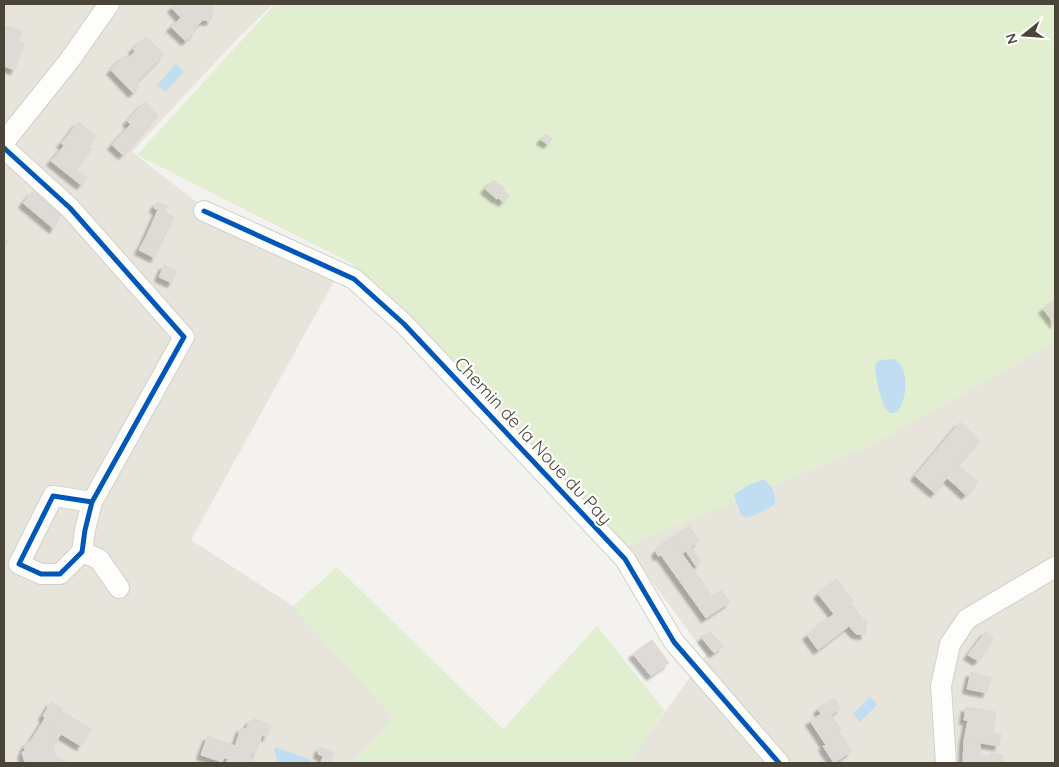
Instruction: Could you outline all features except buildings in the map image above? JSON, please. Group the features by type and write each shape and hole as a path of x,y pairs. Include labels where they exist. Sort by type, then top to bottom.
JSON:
{"street":[{"path":"4,142 69,61 109,4"},
{"path":"4,148 70,208 184,337 92,502 82,552 60,574 41,574 19,564 54,496 92,502"},
{"name":"Chemin de la Noue du Pay","path":"204,211 354,279 404,324 625,559 674,642 779,763"},
{"path":"82,552 99,559 119,588"},
{"path":"946,763 941,686 950,644 967,619 1055,568"}],"shaded area":[{"path":"4,4 273,4 236,40 132,152 198,203 338,274 191,540 293,606 393,717 352,763 4,763"},
{"path":"1055,342 1055,763 628,763 706,655 626,546 871,445"}],"green space":[{"path":"275,4 1055,4 1055,342 871,445 626,546 351,263 137,155"},
{"path":"337,567 503,729 597,626 665,711 628,763 352,763 393,717 293,606"}],"water":[{"path":"176,64 184,72 165,92 157,85"},
{"path":"893,359 899,362 905,375 906,383 901,407 897,412 892,413 886,409 881,398 875,367 876,363 881,360"},
{"path":"764,479 773,491 774,505 753,516 744,518 734,495 747,486"},
{"path":"870,697 877,705 860,722 853,714"},
{"path":"275,747 311,760 310,763 276,762"}],"cycle path":[{"path":"4,148 70,208 184,337 92,502 82,552 60,574 41,574 19,564 53,496 92,502"},
{"path":"204,211 354,279 404,324 625,559 674,642 779,763"}]}
